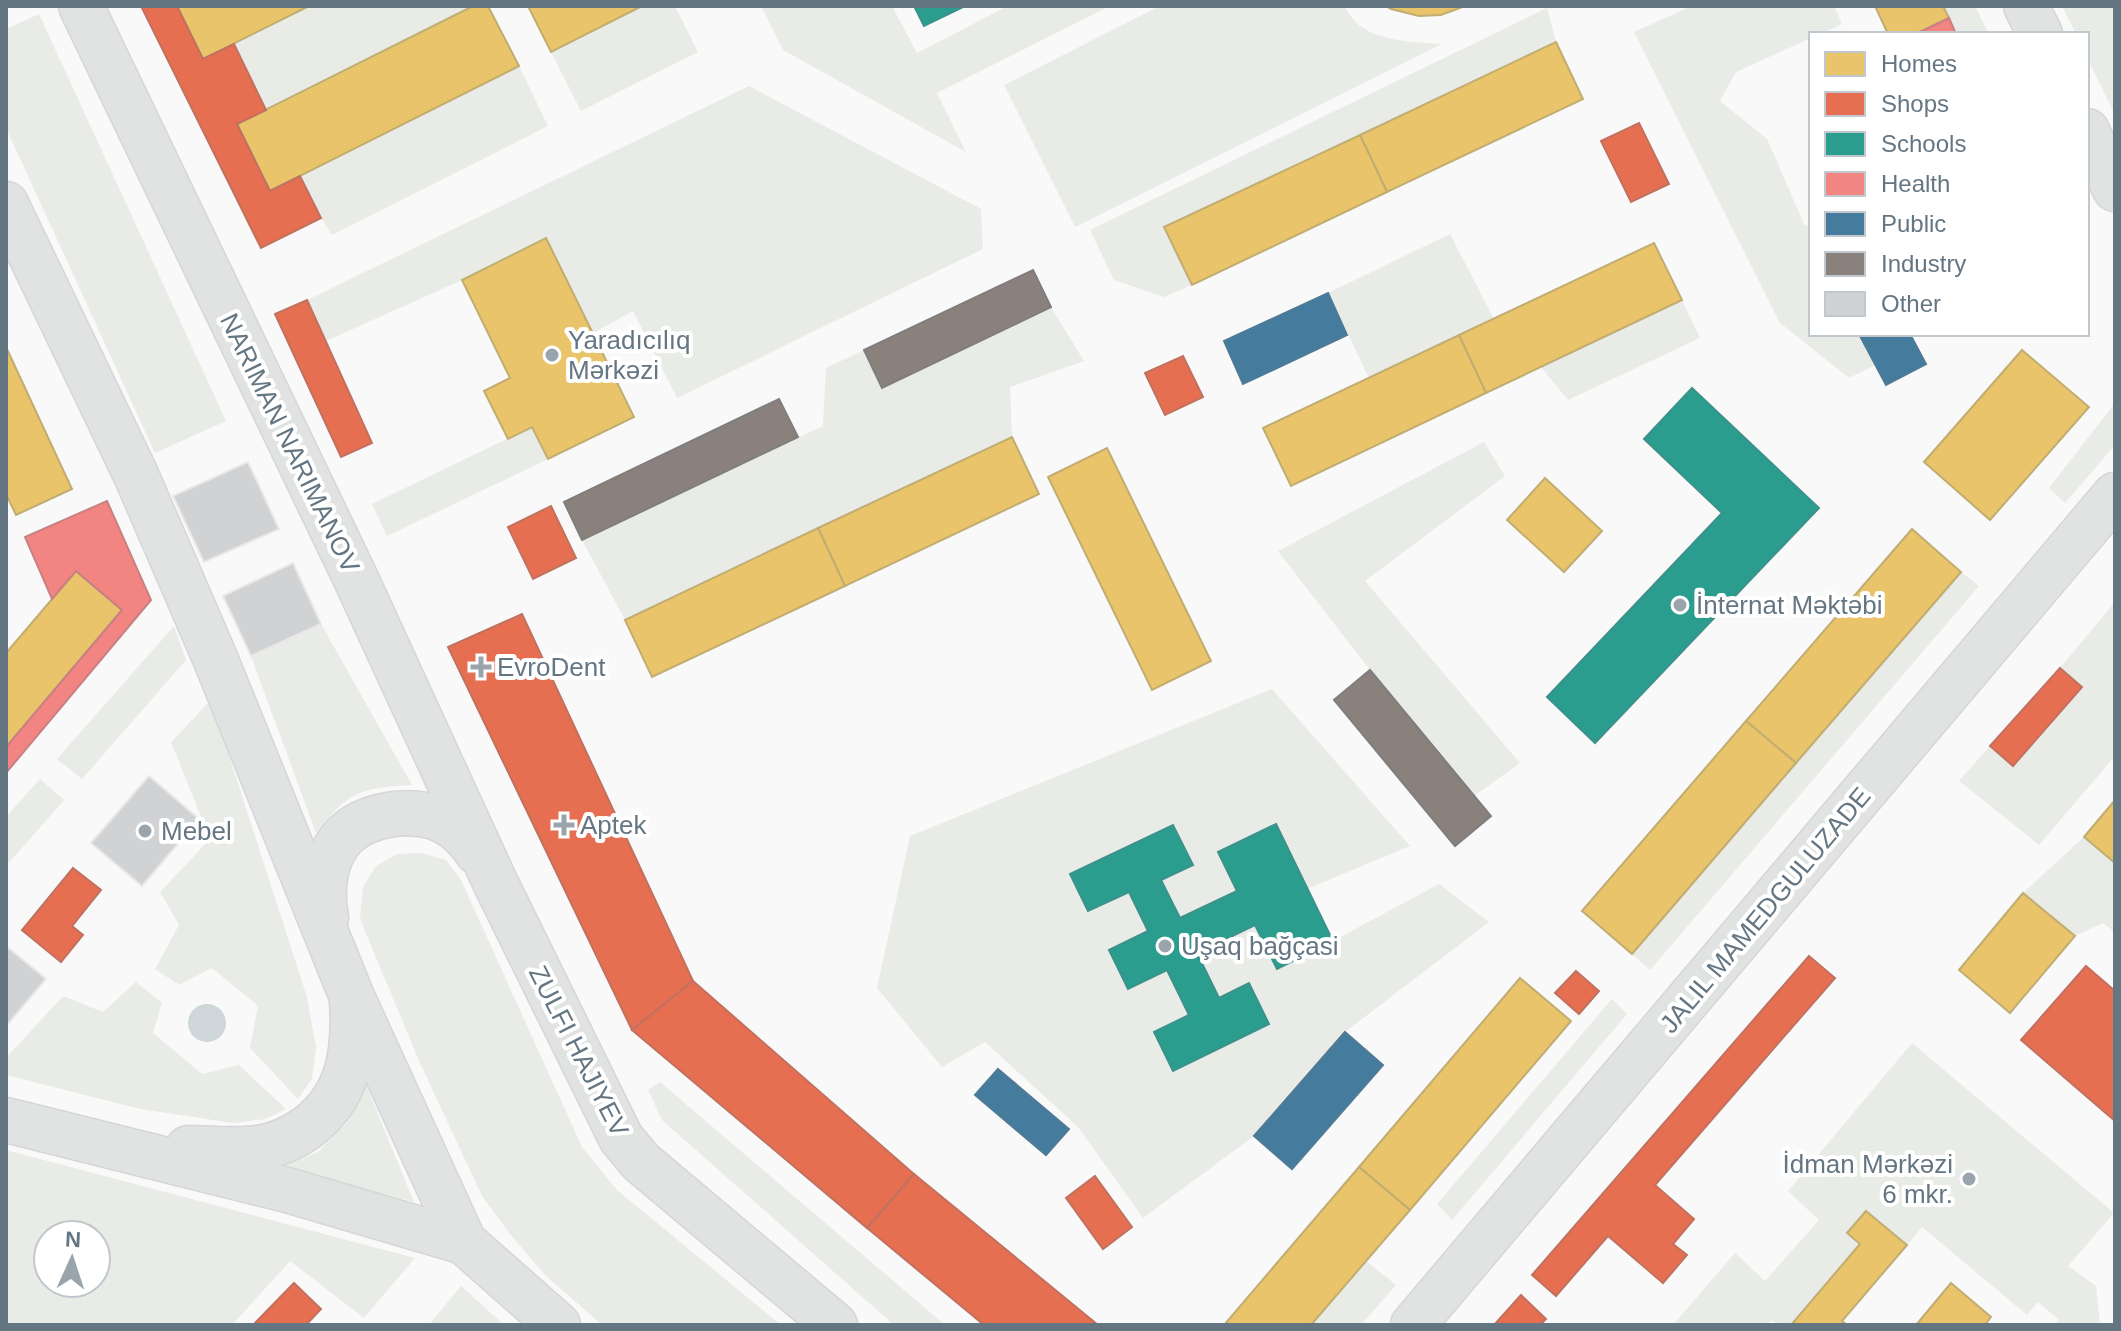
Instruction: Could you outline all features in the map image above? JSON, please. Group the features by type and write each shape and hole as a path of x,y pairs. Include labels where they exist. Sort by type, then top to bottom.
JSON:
{"main road":[{"name":"NARIMAN NARIMANOV","path":"81,6 355,577 495,882"},
{"path":"2026,6 2039,32"},
{"path":"2089,135 2115,189"},
{"path":"6,204 136,475 221,673 352,997 464,1242 558,1325"},
{"name":"JALIL MAMEDGULUZADE","path":"1413,1325 2115,495"},
{"path":"332,946 323,889 327,866 346,834 384,815 408,814 435,818 459,830 475,848 495,882"},
{"name":"ZULFI HAJIYEV","path":"495,882 616,1128 631,1151 835,1325"},
{"path":"105,1144 256,1148 300,1133 334,1102 344,1081 353,1030 352,997"},
{"path":"6,1120 287,1190 464,1242"}],"shaded area":[{"path":"309,6 473,6 266,110 234,44"},
{"path":"642,6 675,6 698,52 581,111 551,52"},
{"path":"761,6 892,6 917,53 1008,6 1110,6 937,93 966,152 783,50"},
{"path":"1160,6 1344,6 1360,26 1378,35 1442,44 1075,227 1004,85"},
{"path":"1692,6 1834,6 1842,24 1824,32 1809,32 1809,39 1736,72 1720,101 1767,139 1805,226 1809,225 1809,336 1860,336 1875,365 1849,378 1780,323 1634,32"},
{"path":"1943,6 1975,6 1988,32 1955,32"},
{"path":"2062,6 2115,6 2115,115 2089,61 2089,32 2075,32"},
{"path":"1547,8 1556,42 1165,227 1192,285 1164,297 1114,280 1090,230"},
{"path":"39,14 226,421 155,453 6,128 6,29"},
{"path":"519,66 548,126 332,235 300,176"},
{"path":"749,86 981,209 983,249 677,398 633,311 593,333 546,238 462,280 326,341 307,300"},
{"path":"1450,234 1494,319 1369,378 1328,293"},
{"path":"1682,300 1700,338 1568,400 1541,367"},
{"path":"1051,307 1084,361 1010,387 1012,437 625,620 582,540 823,426 826,368 864,350 883,388"},
{"path":"2115,403 2115,445 2065,503 2049,488"},
{"path":"532,427 548,459 387,536 372,504"},
{"path":"1484,442 1505,476 1365,581 1520,763 1474,796 1370,670 1278,551"},
{"path":"1961,572 1979,586 1650,970 1632,954"},
{"path":"2115,602 2115,756 2039,845 1959,781 1990,746 2013,765 2082,688 2060,668"},
{"path":"321,624 412,785 357,794 338,808 316,833 251,656"},
{"path":"174,626 186,660 82,779 57,759"},
{"path":"1272,689 1410,846 1307,889 1275,824 1219,852 1237,891 1180,918 1161,880 1193,865 1173,825 1070,874 1088,911 1129,892 1189,1015 1154,1032 1172,1070 1269,1024 1249,983 1219,998 1197,953 1255,925 1277,968 1439,884 1489,922 1345,1032 1254,1136 1143,1218 1078,1127 985,1042 942,1067 877,988 910,836"},
{"path":"211,700 307,997 316,1047 312,1079 298,1099 250,1048 258,1006 212,968 179,985 155,969 179,925 160,892 210,839 171,742"},
{"path":"40,779 64,800 6,866 6,817"},
{"path":"2084,837 2115,863 2115,932 2103,923 2075,936 2023,893"},
{"path":"421,853 446,860 461,880 582,1147 617,1190 781,1325 602,1325 544,1274 510,1234 482,1196 420,1063 360,919 363,887 376,866 397,854"},
{"path":"136,982 162,1003 153,1033 202,1074 239,1065 286,1109 266,1119 233,1123 140,1109 6,1075 6,1058 63,996 103,1012"},
{"path":"1612,999 1627,1014 1452,1220 1437,1204"},
{"path":"207,1004 220,1010 226,1023 220,1036 207,1042 194,1036 188,1023 194,1010"},
{"name":"İdman Mәrkәzi 6 mkr.","path":"1912,1043 2114,1213 2068,1266 2096,1286 2100,1325 2055,1325 2059,1320 2038,1302 2027,1315 1922,1227 1907,1245 1866,1211 1847,1233 1860,1244 1791,1325 1778,1325 1772,1320 1767,1325 1673,1325 1735,1253 1765,1281 1819,1220 1788,1191"},
{"path":"660,1082 945,1325 894,1325 662,1120 648,1090"},
{"path":"366,1085 414,1202 281,1168 318,1152 347,1123"},
{"path":"6,1150 415,1258 364,1318 290,1261 232,1325 6,1325"},
{"path":"1366,1261 1396,1285 1361,1325 1311,1325"},
{"path":"461,1286 504,1325 429,1325"}],"building: Homes":[{"path":"177,6 309,6 203,59"},
{"path":"473,6 488,6 519,66 270,191 237,124"},
{"path":"528,6 642,6 551,52"},
{"path":"1386,6 1465,6 1441,15 1419,16"},
{"path":"1875,6 1943,6 1949,18 1919,32 1887,32"},
{"path":"1556,42 1583,99 1387,192 1360,135"},
{"path":"1360,135 1387,192 1192,285 1164,227"},
{"name":"Yaradıcılıq Mərkəzi","path":"546,238 634,417 548,459 532,427 508,439 484,391 510,378 462,280"},
{"path":"1654,243 1682,300 1486,393 1459,335"},
{"path":"1459,335 1486,393 1291,486 1263,428"},
{"path":"6,347 72,489 16,515 6,494"},
{"path":"2022,350 2089,407 1990,520 1924,462"},
{"path":"1012,437 1039,494 845,586 818,528"},
{"path":"1107,448 1211,661 1152,690 1048,477"},
{"path":"1545,478 1602,531 1564,572 1507,520"},
{"path":"818,528 845,586 652,677 625,620"},
{"path":"1912,529 1961,572 1796,763 1746,721"},
{"path":"76,571 122,610 6,747 6,653"},
{"path":"1746,721 1796,763 1632,954 1582,911"},
{"path":"2115,800 2115,863 2084,837"},
{"path":"2023,893 2075,936 2010,1013 1959,970"},
{"path":"1520,978 1571,1021 1410,1210 1359,1167"},
{"path":"1359,1167 1410,1210 1311,1325 1224,1325"},
{"path":"1866,1211 1907,1245 1842,1321 1847,1325 1791,1325 1860,1244 1847,1233"},
{"path":"1951,1283 1991,1317 1985,1325 1916,1325"}],"building: Shops":[{"path":"141,6 177,6 203,59 234,44 266,110 237,124 270,191 300,176 321,218 261,248"},
{"path":"1639,123 1669,184 1631,202 1601,141"},
{"path":"307,300 372,443 341,457 275,314"},
{"path":"1183,356 1203,397 1165,415 1145,373"},
{"path":"551,506 576,558 533,579 508,527"},
{"path":"522,614 693,981 632,1030 448,647"},
{"path":"2060,668 2082,687 2013,766 1990,746"},
{"path":"73,868 101,890 72,926 83,935 61,962 22,930"},
{"path":"1809,956 1835,978 1655,1185 1694,1219 1673,1244 1687,1255 1663,1283 1608,1236 1556,1296 1532,1275"},
{"path":"2086,966 2115,991 2115,1121 2021,1040"},
{"path":"1576,971 1599,991 1579,1014 1555,993"},
{"path":"693,981 914,1174 867,1228 632,1030"},
{"path":"914,1174 1098,1325 984,1325 867,1228"},
{"path":"1095,1176 1132,1227 1103,1249 1066,1198"},
{"path":"294,1283 321,1309 306,1325 253,1325"},
{"path":"1521,1295 1546,1319 1540,1325 1494,1325"}],"building: Schools":[{"path":"914,6 965,6 924,26"},
{"name":"İnternat Məktəbi","path":"1692,388 1819,508 1595,743 1547,697 1722,513 1644,439"},
{"name":"Uşaq bağçasi","path":"1276,824 1333,941 1277,969 1255,925 1197,953 1219,998 1249,983 1269,1024 1173,1071 1154,1032 1189,1015 1167,970 1128,989 1109,950 1148,931 1129,892 1088,911 1070,874 1173,825 1193,865 1161,880 1180,918 1237,891 1218,852"}],"building: Health":[{"path":"1949,18 1955,32 1920,32"},
{"path":"107,501 151,600 6,773 6,747 122,610 76,571 52,599 25,537"}],"building: Public":[{"path":"1328,293 1347,335 1243,384 1224,341"},
{"path":"1860,336 1911,336 1926,364 1886,385"},
{"path":"1345,1032 1383,1065 1292,1169 1254,1136"},
{"path":"998,1069 1069,1129 1046,1155 975,1095"}],"building: Industry":[{"path":"1033,270 1051,307 882,388 864,350"},
{"path":"779,399 798,437 582,540 564,502"},
{"path":"1370,670 1491,816 1455,846 1334,700"}],"building: Other":[{"path":"248,462 279,529 204,562 173,496"},
{"path":"293,563 321,624 251,656 223,596"},
{"name":"Mebel","path":"149,776 199,819 142,886 91,843"},
{"path":"6,946 46,979 6,1026"}],"place":[{"name":"Yaradıcılıq Mərkəzi","path":"552,355"},
{"name":"İnternat Məktəbi","path":"1680,605"},
{"name":"EvroDent","path":"481,667"},
{"name":"Aptek","path":"564,825"},
{"name":"Mebel","path":"145,831"},
{"name":"Uşaq bağçasi","path":"1165,946"},
{"name":"İdman Mәrkәzi 6 mkr.","path":"1969,1179"}]}
